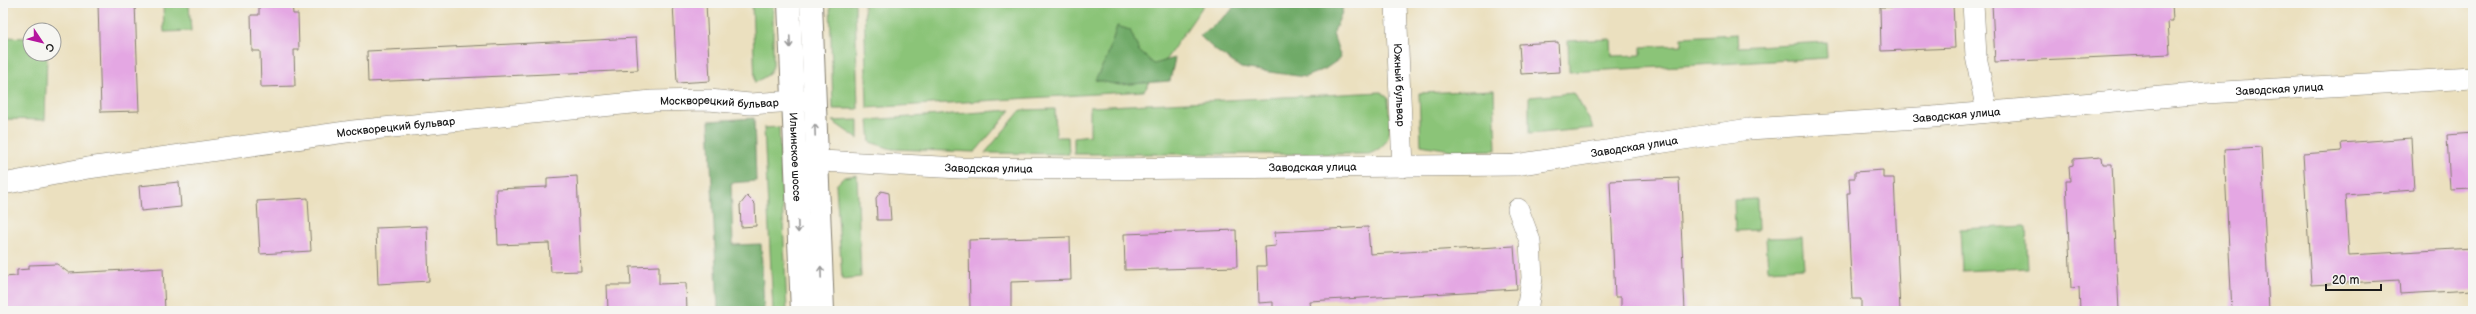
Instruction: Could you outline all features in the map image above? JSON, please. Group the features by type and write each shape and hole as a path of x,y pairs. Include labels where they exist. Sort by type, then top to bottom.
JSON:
{"main road":[{"name":"Ильинское шоссе","path":"789,3 792,101 806,160 823,311"},
{"name":"Ильинское шоссе","path":"802,311 806,160 814,100 810,3"}],"street":[{"name":"Южный бульвар","path":"1396,3 1404,167"},
{"path":"1973,3 1976,56 1987,112"},
{"name":"Заводская улица","path":"806,160 985,168 1404,167 1528,164 1749,129 1987,112 2206,93 2473,78"},
{"name":"Москворецкий бульвар","path":"3,184 88,168 353,131 652,101 709,100 750,104 814,100"},
{"path":"1518,209 1530,241 1532,278 1527,311"}],"green space":[{"path":"189,3 191,31 164,32 163,4"},
{"path":"752,3 773,3 773,66 769,74 755,83"},
{"path":"830,3 855,3 858,109 833,109"},
{"path":"864,3 1205,3 1144,91 867,108"},
{"path":"1236,3 1343,3 1342,12 1333,34 1341,58 1325,69 1305,77 1241,68 1215,50 1200,36 1230,12"},
{"path":"1117,26 1130,30 1139,51 1154,64 1175,58 1170,81 1119,85 1095,80 1107,57"},
{"path":"1737,34 1738,47 1826,42 1827,58 1569,72 1568,41 1611,39 1612,56 1641,55 1641,47 1681,45 1681,37"},
{"path":"4,37 22,38 22,62 47,62 45,120 3,119"},
{"path":"1494,90 1496,150 1456,151 1421,145 1419,93"},
{"path":"1381,92 1388,98 1390,124 1388,138 1384,144 1369,154 1074,154 1074,137 1090,135 1090,107"},
{"path":"1574,93 1594,128 1529,134 1529,97"},
{"path":"1055,109 1056,137 1068,137 1069,154 985,153 1021,110"},
{"path":"1011,110 975,152 892,149 870,142 868,120"},
{"path":"754,118 756,181 731,183 733,245 761,244 764,311 718,311 709,121"},
{"path":"858,120 858,139 832,121"},
{"path":"779,127 787,311 773,311 764,128"},
{"path":"857,175 861,277 842,279 836,185 844,177"},
{"path":"1757,199 1758,230 1735,231 1734,200"},
{"path":"2026,226 2028,268 1962,271 1960,229"},
{"path":"1802,237 1804,268 1768,270 1766,238"}],"building":[{"path":"98,3 135,3 139,111 101,112"},
{"path":"259,3 292,3 293,14 298,14 299,50 294,50 295,86 261,87 260,51 252,51 251,15 259,15"},
{"path":"673,3 706,3 710,81 677,83"},
{"path":"1892,3 1953,4 1955,48 1881,51 1880,7 1892,7"},
{"path":"1992,3 2172,3 2173,21 2168,21 2170,54 1995,62"},
{"path":"636,38 638,70 368,82 367,51"},
{"path":"1558,42 1560,72 1521,74 1519,44"},
{"path":"2473,133 2473,189 2450,190 2447,135"},
{"path":"2411,138 2414,190 2345,195 2349,255 2473,248 2473,290 2400,294 2399,280 2311,285 2303,154 2342,151 2341,143"},
{"path":"2261,147 2269,311 2232,311 2224,149"},
{"path":"2102,157 2103,164 2112,164 2119,311 2080,311 2079,287 2071,288 2066,181 2070,181 2069,166 2073,165 2073,159"},
{"path":"1883,170 1883,178 1894,178 1900,311 1861,311 1861,299 1852,299 1847,193 1850,193 1849,178 1855,178 1855,172"},
{"path":"577,176 581,271 551,272 549,243 498,245 496,189 547,187 547,178"},
{"path":"1679,178 1685,311 1621,311 1621,297 1615,297 1610,181"},
{"path":"179,182 181,207 141,211 139,186"},
{"path":"881,191 889,193 891,220 877,220 876,198"},
{"path":"747,196 755,204 756,226 741,227 740,205"},
{"path":"308,198 311,251 260,254 257,201"},
{"path":"427,226 429,281 378,284 376,228"},
{"path":"1368,227 1370,254 1514,246 1517,289 1309,301 1310,311 1273,311 1273,302 1258,303 1257,266 1266,266 1265,247 1276,246 1275,232"},
{"path":"1236,230 1237,267 1125,270 1124,234"},
{"path":"1070,237 1071,280 1011,282 1011,311 970,311 969,240"},
{"path":"57,264 69,273 163,268 165,311 6,311 4,277 17,276 17,270 29,269 29,265"},
{"path":"659,266 659,284 686,283 687,311 608,311 607,285 631,285 630,267"}]}
